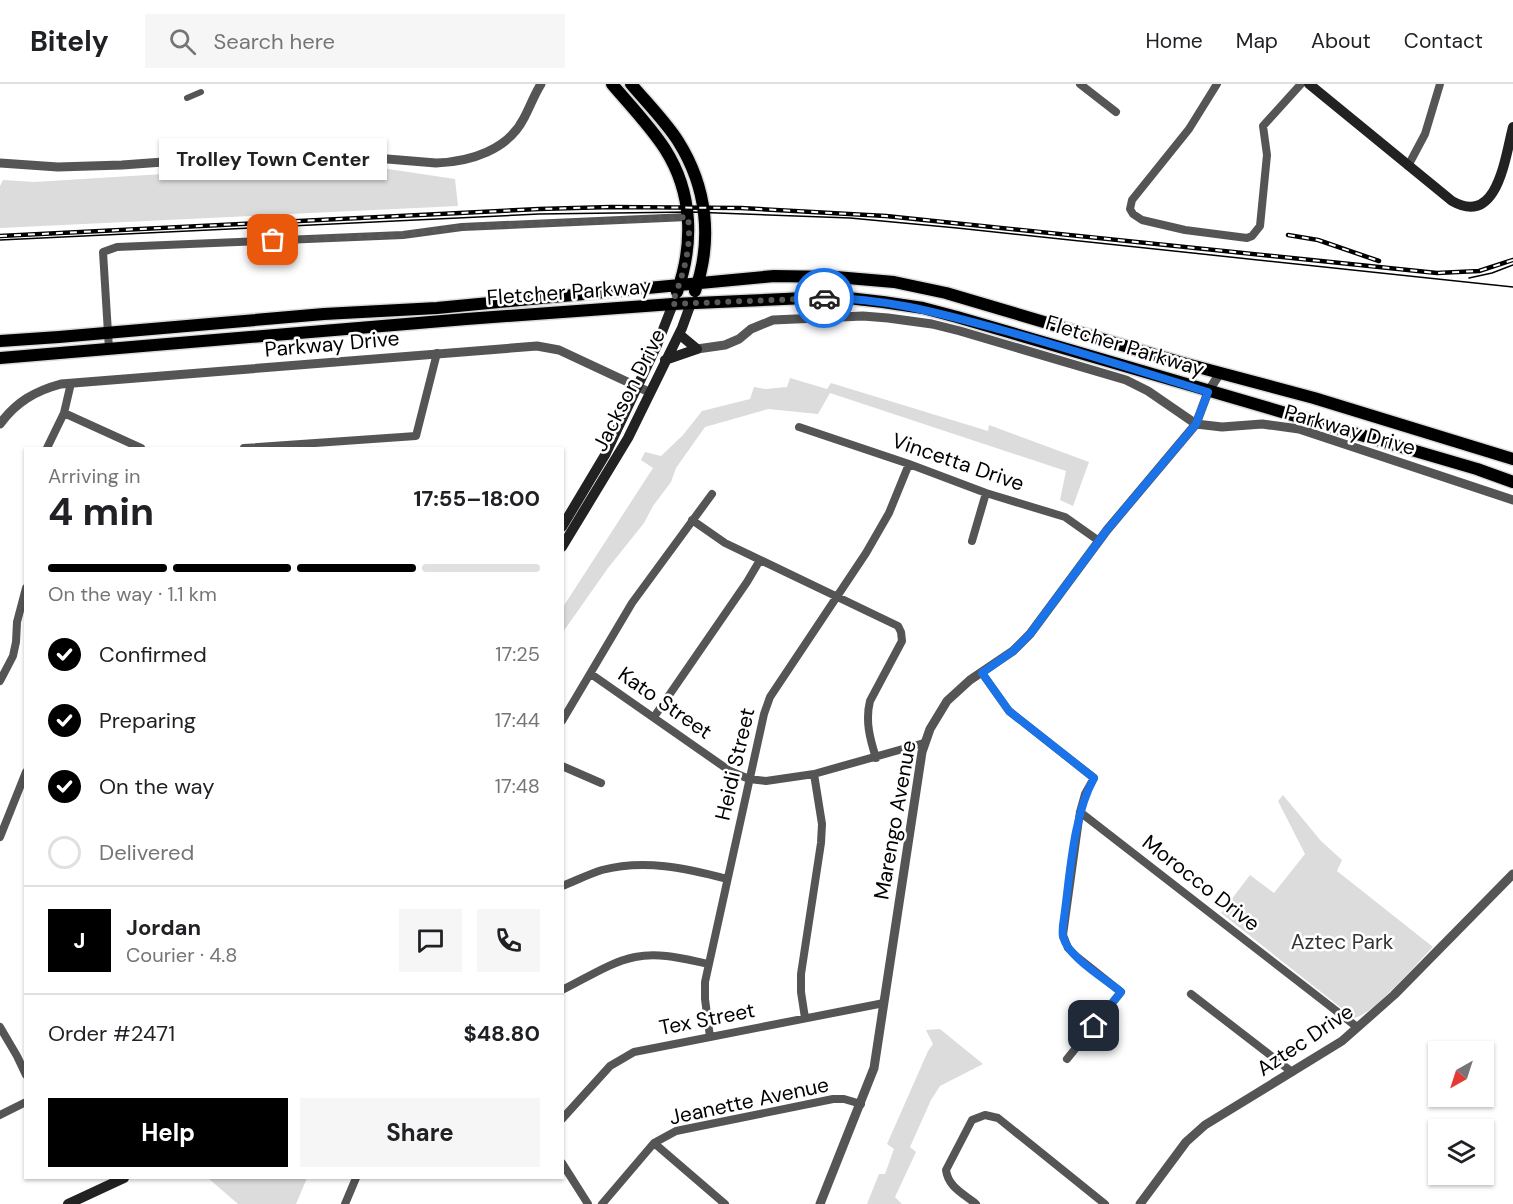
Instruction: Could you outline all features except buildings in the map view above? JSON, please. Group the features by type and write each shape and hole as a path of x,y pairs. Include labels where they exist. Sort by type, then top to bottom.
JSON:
{"main road":[{"name":"Jackson Drive","path":"564,524 605,455 657,345 679,286 688,248 688,217 684,188 665,148 612,84"},
{"name":"Jackson Drive","path":"564,544 620,453 679,334 697,284 705,250 706,229 699,184 693,167 677,140 631,84"},
{"path":"1309,84 1452,201 1465,207 1478,206 1494,193 1513,128"},
{"name":"Fletcher Parkway","path":"0,341 324,314 448,307 774,276 836,277 894,282 946,293 1314,398 1513,459"},
{"name":"Fletcher Parkway","path":"0,358 672,304 848,298 923,308 1046,342 1208,392 1466,465 1513,482"},
{"path":"679,334 697,349"},
{"path":"665,360 697,349"},
{"path":"68,1204 122,1179"}],"street":[{"path":"0,163 58,166 122,165 302,152 436,163 457,162 488,152 510,137 523,120 541,84"},
{"path":"1080,84 1116,112"},
{"path":"1217,84 1201,111 1132,200 1130,209 1142,220 1185,230 1248,238 1252,236 1260,226 1267,155 1263,126 1301,84"},
{"path":"1408,166 1425,134 1440,84"},
{"path":"187,98 201,92"},
{"path":"109,349 104,252 117,247 403,235 462,227 688,217"},
{"name":"Parkway Drive","path":"697,349 725,345 739,339 751,329 773,320 863,316 932,324 1126,380 1148,391 1196,424 1222,427 1262,424 1299,429 1513,500"},
{"name":"Parkway Drive","path":"0,424 27,396 43,389 71,383 546,346 649,392"},
{"path":"257,447 416,436 437,353"},
{"name":"Marengo Avenue","path":"820,1204 874,1068 924,743 930,729 947,701 963,686 1013,651 1030,634 1148,479 1196,424 1214,371"},
{"path":"47,447 64,413 71,383"},
{"path":"64,413 139,447"},
{"name":"Vincetta Drive","path":"800,427 909,464 986,494 1065,517 1099,541"},
{"name":"Heidi Street","path":"710,1037 705,999 709,964 764,714 771,697 838,597 889,513 909,464"},
{"path":"972,541 986,494"},
{"path":"564,719 632,603 712,495"},
{"path":"692,520 725,543 898,626 902,641 870,701 868,710 868,734 876,758"},
{"path":"654,717 760,560"},
{"path":"0,681 13,656 17,622 24,596"},
{"path":"982,673 1009,711 1094,778 1085,794 1080,812 1063,935 1068,948 1077,957 1121,992 1067,1059"},
{"name":"Kato Street","path":"591,674 730,771 749,779 766,781 814,774 924,743"},
{"path":"564,767 601,783"},
{"path":"805,1018 801,974 822,824 814,774"},
{"path":"0,837 24,777"},
{"name":"Morocco Drive","path":"1080,812 1357,1027"},
{"path":"564,885 601,870 631,864 658,864 727,879"},
{"name":"Aztec Drive","path":"1140,1204 1186,1142 1205,1125 1342,1041 1394,996 1513,874"},
{"path":"564,989 634,957 660,955 709,964"},
{"path":"1191,994 1292,1072"},
{"name":"Tex Street","path":"564,1117 605,1071 621,1058 641,1050 885,1003"},
{"path":"0,1027 24,1071"},
{"name":"Jeanette Avenue","path":"602,1204 654,1143 676,1131 833,1099 844,1099 861,1104"},
{"path":"0,1115 24,1103"},
{"path":"976,1204 953,1187 946,1170 972,1120 985,1115 998,1118 1105,1204"},
{"path":"654,1143 725,1204"},
{"path":"564,1166 588,1204"},
{"path":"345,1204 356,1179"}],"green space":[{"path":"368,166 455,179 458,206 0,228 0,186 3,180 34,182 244,169"},
{"path":"790,378 827,389 831,383 988,431 989,425 1089,462 1073,506 1060,500 1066,471 830,393 818,414 768,409 705,427 676,468 671,482 653,506 644,523 608,568 564,631 564,605 653,468 641,460 645,452 661,456 683,435 702,411 750,399 754,387 765,389 787,387"},
{"name":"Aztec Park","path":"1283,795 1321,841 1342,860 1337,871 1433,947 1372,1008 1354,1018 1221,913 1250,875 1274,893 1305,854 1278,801"},
{"path":"940,1029 983,1064 940,1086 931,1100 910,1147 916,1152 895,1197 902,1204 867,1204 879,1174 885,1174 894,1149 887,1144 933,1044 926,1030"},
{"path":"209,1179 307,1179 296,1204 238,1204"}],"tram line":[{"path":"0,240 539,214 691,212 850,218 1513,287"},
{"path":"1469,278 1513,265"}],"railway":[{"path":"0,236 539,209 741,208 886,216 1437,273 1479,271 1513,260"},
{"path":"1288,235 1318,240 1379,261"}],"way so far":[{"path":"273,240 403,235 462,227 552,222 688,217 688,248 685,267 672,304 824,298"}],"place":[{"name":"Trolley Town Center","path":"273,240"}],"route":[{"path":"824,298 848,298 923,308 1046,342 1208,392 1196,424 1107,530 1030,634 1013,651 982,673 1009,711 1094,778 1085,794 1080,812 1063,935 1068,948 1077,957 1121,992 1094,1026"}]}
